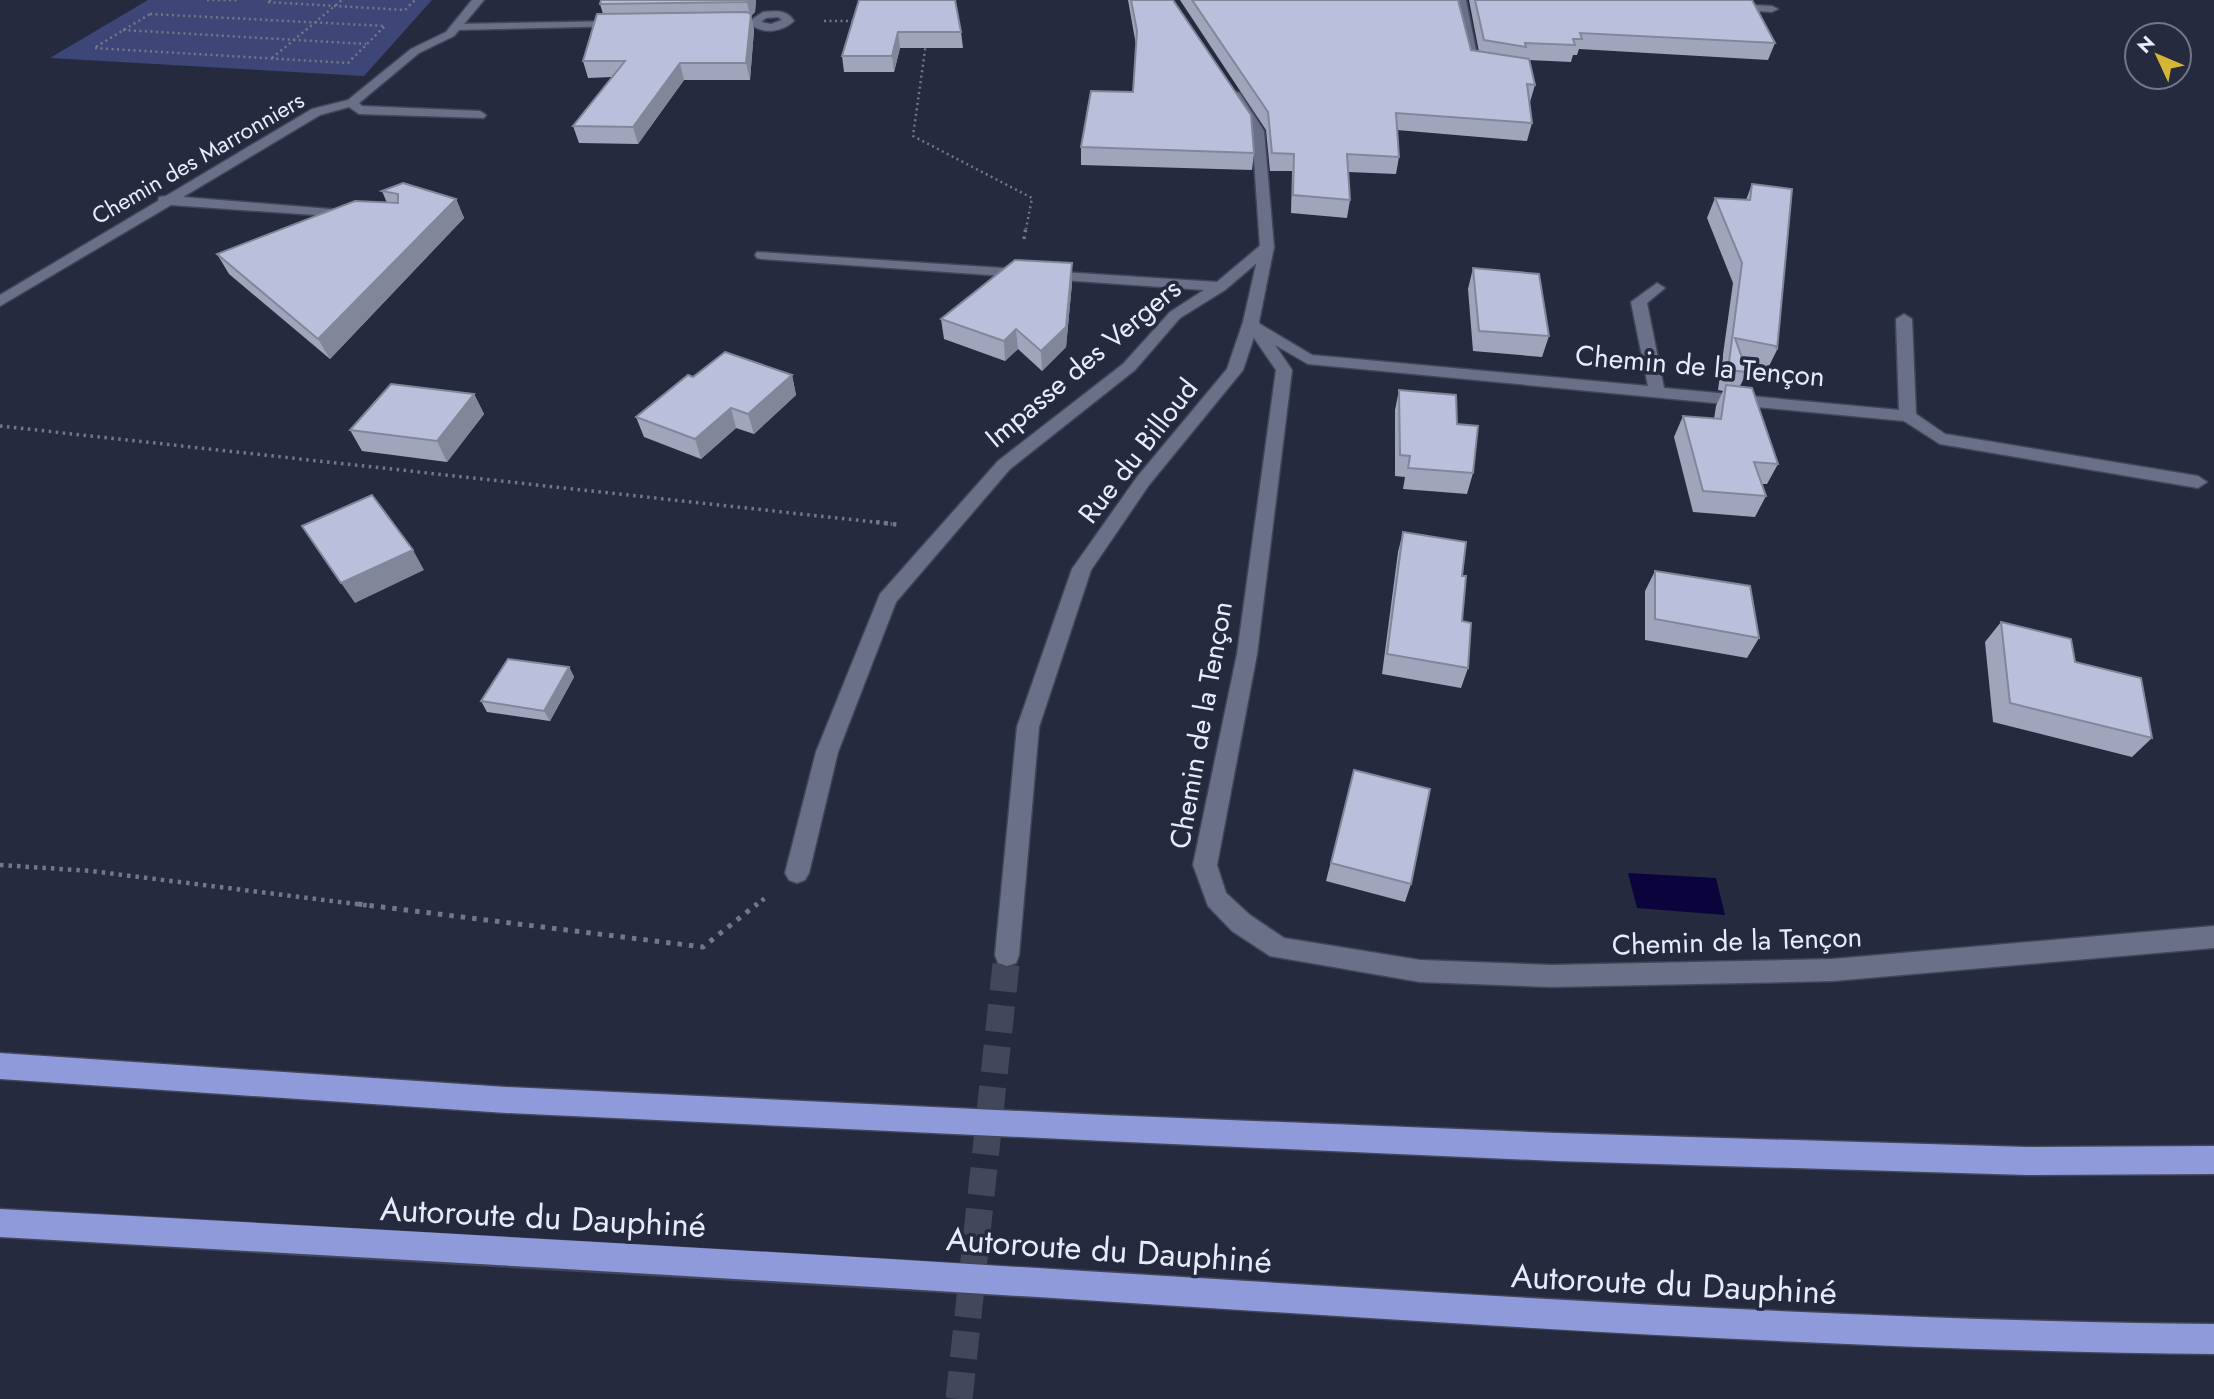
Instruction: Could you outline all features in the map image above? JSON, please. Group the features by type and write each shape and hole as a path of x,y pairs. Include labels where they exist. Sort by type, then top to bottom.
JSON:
{"highway":[{"path":"0,1066 506,1100 1105,1128 2014,1161 2214,1160"},
{"name":"Autoroute du Dauphiné","path":"0,1223 1074,1284 1567,1317 2076,1338 2214,1339"}],"street":[{"name":"Chemin des Marronniers","path":"0,300 316,112 352,103 415,51 450,34 478,0"},
{"path":"1460,0 1473,62 1486,64"},
{"path":"1716,7 1772,9"},
{"path":"740,22 754,22 759,17 775,14 784,15 788,21"},
{"path":"456,27 632,24"},
{"name":"Rue du Billoud","path":"1007,955 1028,727 1082,569 1143,481 1235,370 1251,322 1267,247 1258,131 1230,86"},
{"path":"352,103 359,110 480,115"},
{"path":"164,201 372,216"},
{"name":"Impasse des Vergers","path":"797,873 827,752 887,599 1004,465 1129,367 1175,315 1220,287 1267,247"},
{"path":"762,255 1220,287"},
{"path":"1657,288 1639,303 1657,392"},
{"path":"1904,319 1908,416 1940,439 2198,482"},
{"name":"Chemin de la Tençon","path":"1251,322 1308,359 1908,416"},
{"name":"Chemin de la Tençon","path":"1251,322 1284,370 1247,654 1205,864 1216,899 1241,923 1279,948 1420,971 1551,976 1833,970 2214,937"}],"path":[{"path":"207,0 239,0"},
{"path":"271,0 267,2 405,10 415,0"},
{"path":"272,58 342,0"},
{"path":"150,14 385,26 348,63 94,48 123,30 150,14"},
{"path":"788,21 865,20"},
{"path":"123,30 366,44"},
{"path":"928,33 912,136 1032,198 1022,248"},
{"path":"0,426 945,530"},
{"path":"0,865 92,871 703,947 797,873"}],"shaded area":[{"path":"148,0 432,0 364,76 50,58"},
{"path":"1628,873 1716,878 1725,915 1637,908"}],"building":[{"path":"601,0 749,0 600,4"},
{"path":"859,0 955,0 961,32 898,32 892,56 842,56"},
{"path":"1131,0 1173,0 1251,115 1254,153 1081,147 1091,91 1133,92 1137,31"},
{"path":"1192,0 1458,0 1471,50 1529,59 1535,85 1527,84 1532,123 1396,113 1399,157 1347,154 1350,200 1293,195 1294,154 1272,153 1268,112"},
{"path":"1475,0 1752,0 1775,43 1580,33 1582,39 1573,39 1575,45 1525,43 1526,47 1484,40"},
{"path":"597,14 751,14 746,63 680,63 633,127 573,126 625,61 583,61"},
{"path":"403,183 456,199 318,339 217,254 355,201 398,203 398,194 382,191"},
{"path":"1752,184 1792,189 1777,350 1776,346 1735,338 1747,372 1728,370 1742,263 1715,198 1750,200"},
{"path":"1015,260 1072,263 1066,327 1041,351 1016,329 1004,341 941,319"},
{"path":"1473,268 1539,274 1549,336 1479,331"},
{"path":"725,352 792,375 748,414 731,408 695,439 636,417 688,375 693,377"},
{"path":"391,384 474,394 437,441 350,430"},
{"path":"1726,385 1752,388 1778,464 1754,462 1766,496 1703,491 1683,416 1721,419"},
{"path":"1399,390 1456,395 1457,424 1478,426 1473,473 1408,468 1410,456 1400,455"},
{"path":"372,495 413,550 341,583 302,526"},
{"path":"1403,532 1466,542 1462,576 1466,576 1462,621 1471,623 1468,668 1387,654"},
{"path":"1655,571 1750,586 1759,638 1655,619"},
{"path":"2001,622 2071,639 2075,662 2141,678 2152,738 2010,703"},
{"path":"508,659 569,667 544,711 481,701"},
{"path":"1354,770 1430,789 1411,884 1331,863"}],"tunnel":[{"path":"959,1399 1007,955"}]}
